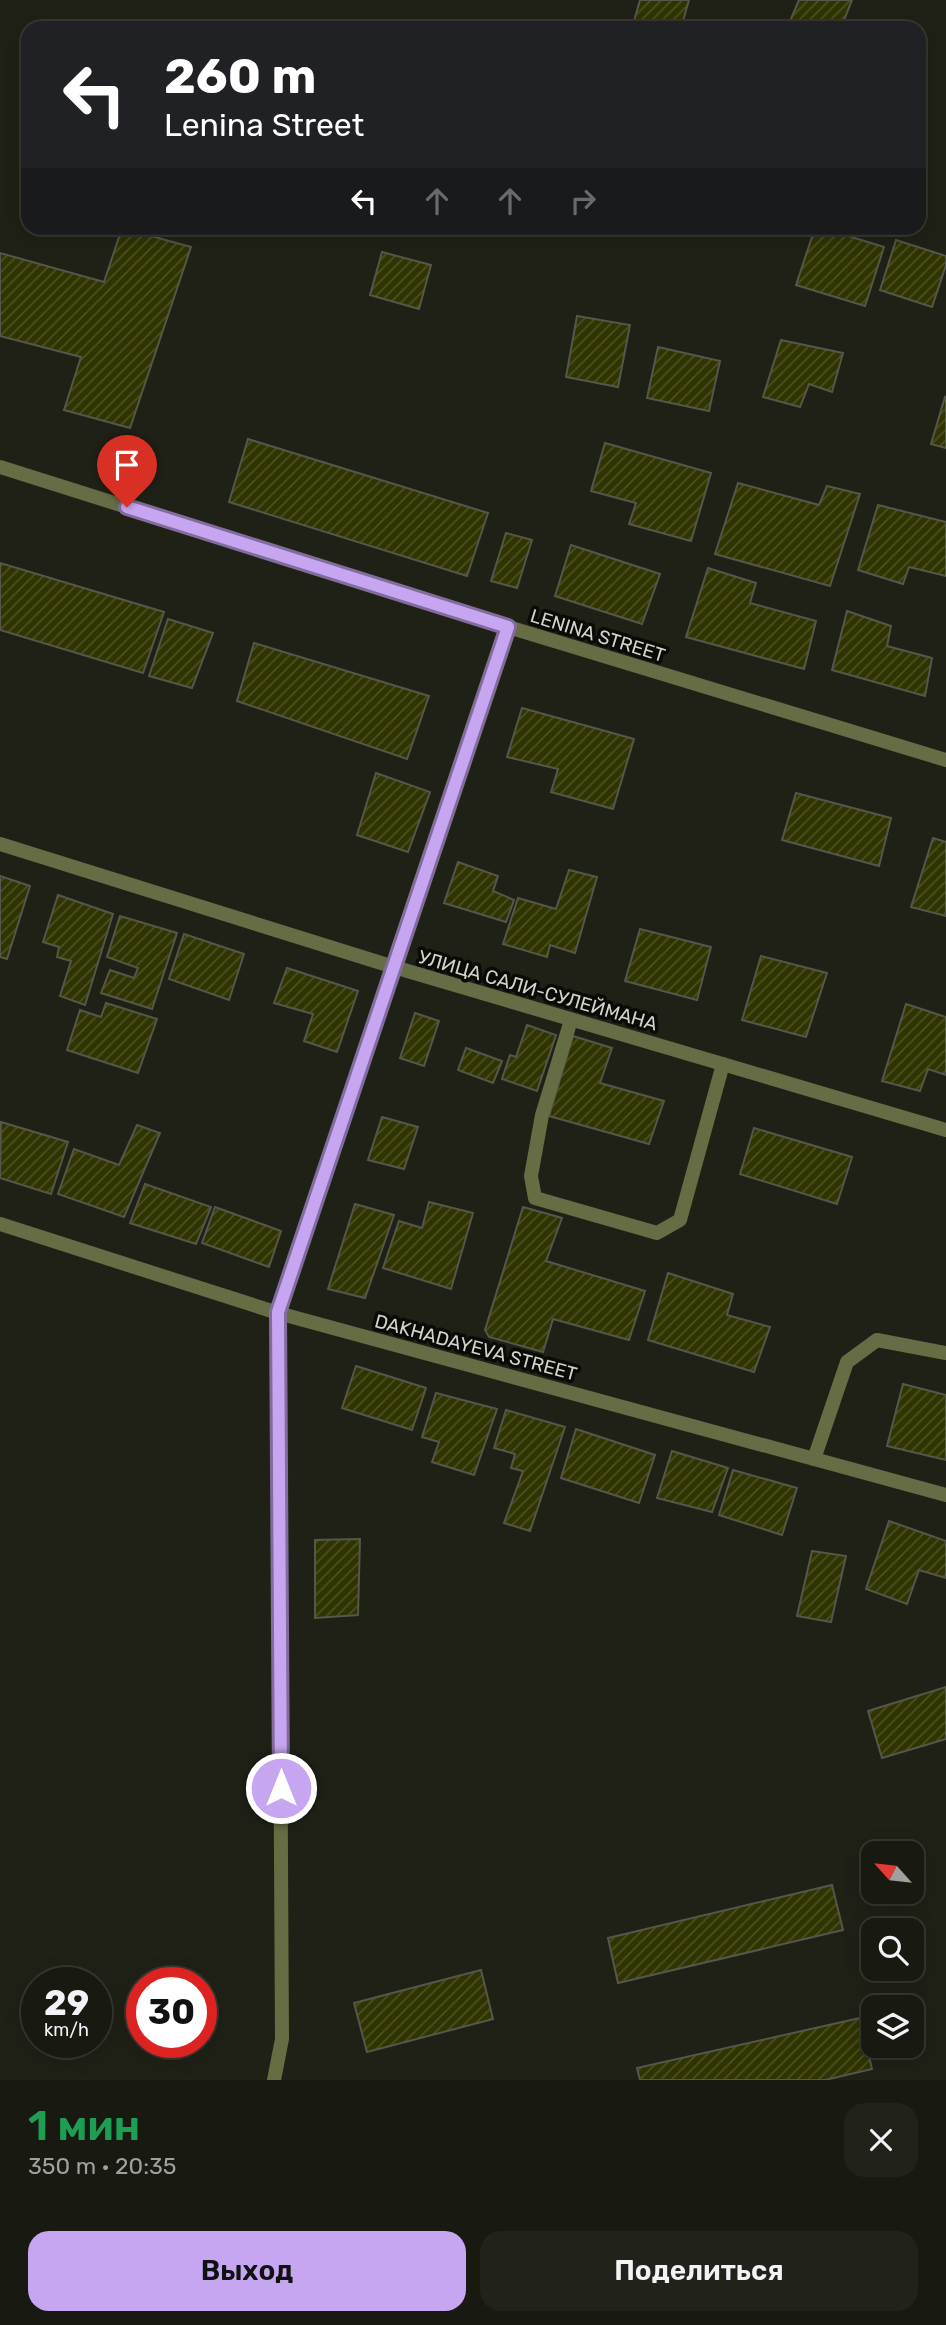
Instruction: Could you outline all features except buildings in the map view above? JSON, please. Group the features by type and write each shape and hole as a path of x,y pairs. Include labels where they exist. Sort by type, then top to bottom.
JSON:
{"street":[{"name":"LENINA STREET","path":"0,467 508,627 946,760"},
{"path":"274,2080 282,2039 278,1312 508,627"},
{"name":"УЛИЦА САЛИ-СУЛЕЙМАНА","path":"0,844 394,967 946,1130"},
{"path":"571,1020 542,1115 531,1176 535,1198 657,1233 680,1220 723,1064"},
{"name":"DAKHADAYEVA STREET","path":"0,1224 278,1312 946,1495"},
{"path":"814,1459 847,1362 877,1340 946,1353"}],"route":[{"path":"127,507 508,627 278,1312 281,1788"}]}
